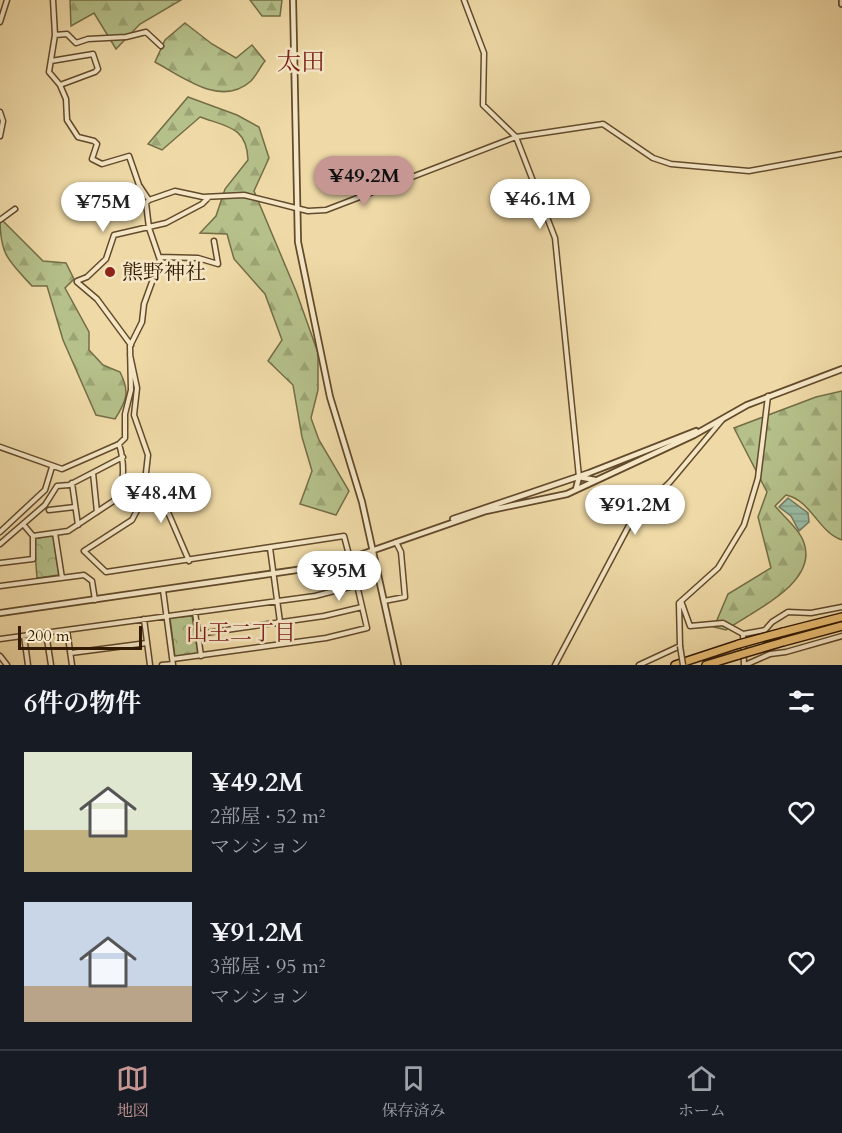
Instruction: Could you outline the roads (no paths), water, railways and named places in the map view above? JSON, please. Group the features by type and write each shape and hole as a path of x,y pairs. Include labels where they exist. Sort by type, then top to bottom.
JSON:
{"highway":[{"path":"675,665 739,644 842,616"},
{"path":"706,665 842,626"}],"street":[{"path":"0,22 7,0"},
{"path":"53,0 55,35 49,72 60,85 66,99 67,120 78,137 97,144 92,159 102,164 129,156 139,185 149,200"},
{"path":"292,0 295,208 298,242 330,397 357,483 398,665"},
{"path":"464,0 484,53 483,105 516,137 555,242 579,477 576,489"},
{"path":"55,35 67,34 76,43 88,39 126,37 146,32 161,46"},
{"path":"51,61 93,54 98,69 95,72 60,85"},
{"path":"0,112 3,121 0,136"},
{"path":"0,447 62,469 119,444 124,438 125,414 131,390 131,345 142,322 144,304 160,266 160,257 149,228 146,203 149,200 175,191 209,196 243,195 295,208 319,211 333,208 516,137 603,124 661,162 749,171 842,154"},
{"path":"131,345 97,299 77,281 87,277 106,259 114,235 149,228 184,214 202,204 209,196"},
{"path":"0,220 15,209"},
{"path":"160,257 198,258 218,264 214,241"},
{"path":"130,355 137,388 134,415 148,455 146,478 143,499 132,519 84,550 106,572 344,536 349,555"},
{"path":"0,613 331,565 509,504 548,499 576,489 768,396 842,369"},
{"path":"683,665 677,609 681,600 718,568 744,525 758,478 768,396"},
{"path":"555,665 633,518 670,482 725,416"},
{"path":"446,524 484,507 579,477 711,425"},
{"path":"33,536 68,531 120,493 123,457 119,444"},
{"path":"0,544 45,505 57,486 72,483 123,457"},
{"path":"0,532 36,501 45,489 52,467"},
{"path":"93,473 97,512"},
{"path":"579,477 596,480"},
{"path":"146,478 164,503 189,561"},
{"path":"72,483 78,525"},
{"path":"48,510 75,507"},
{"path":"0,563 33,559 33,536 23,524"},
{"path":"55,533 62,578"},
{"path":"384,601 405,597 401,552 396,542"},
{"path":"270,548 283,644"},
{"path":"0,586 84,575 92,581 95,600"},
{"path":"0,639 277,601 323,594 357,585 367,628 326,638 201,656 162,665"},
{"path":"163,590 173,663"},
{"path":"398,598 403,605"},
{"path":"681,600 690,626 723,622 743,634 765,630 780,616 792,611 811,613 842,608"},
{"path":"198,634 324,616 362,607"},
{"path":"195,612 201,656"},
{"path":"144,619 150,665"},
{"path":"68,630 72,665"},
{"path":"46,633 51,665"},
{"path":"743,634 745,665 770,654 786,652 842,636"},
{"path":"24,636 28,665"},
{"path":"71,653 147,643"},
{"path":"639,665 680,646"},
{"path":"0,656 7,665"}],"place":[{"name":"熊野神社","path":"110,272"}],"district":[{"name":"太田","path":"301,62"},
{"name":"山王二丁目","path":"241,633"}]}
